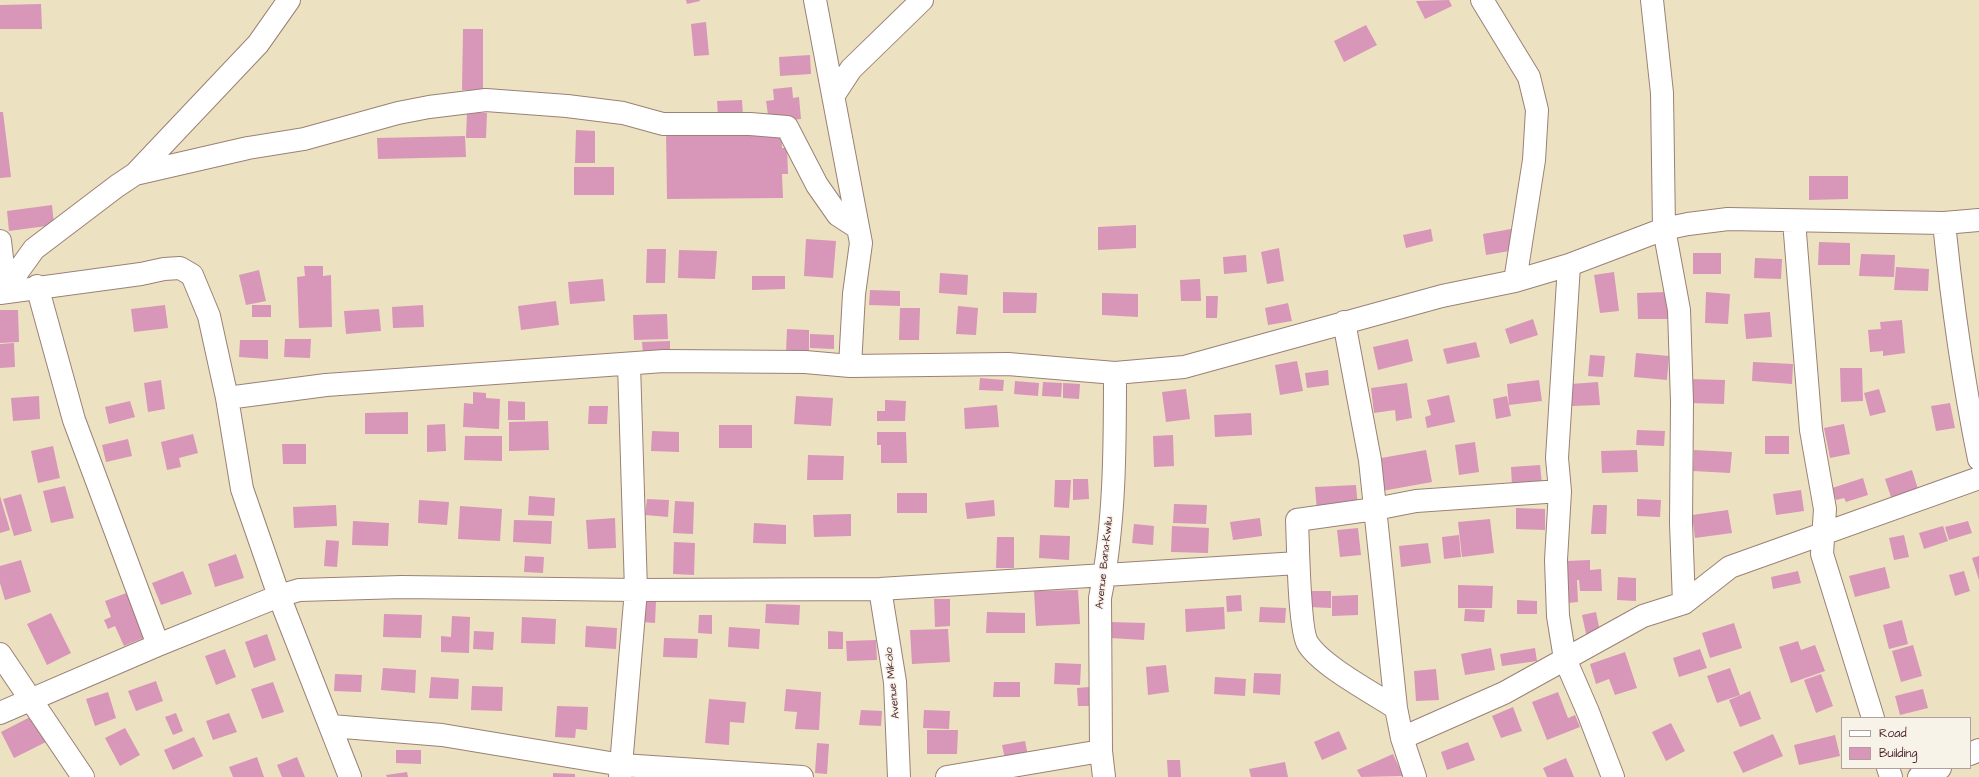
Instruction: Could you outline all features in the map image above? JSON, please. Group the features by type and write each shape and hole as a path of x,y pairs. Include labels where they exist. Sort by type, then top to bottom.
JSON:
{"street":[{"path":"3,292 34,249 135,174 258,44 289,0"},
{"path":"815,0 861,243 854,294 850,366"},
{"path":"834,95 852,69 922,0"},
{"path":"1482,0 1529,77 1536,110 1534,160 1515,281"},
{"path":"1652,0 1662,93 1664,229 1679,310 1682,402 1681,523 1684,603"},
{"path":"135,174 248,148 304,139 398,113 429,107 486,100 567,106 623,113 663,124 750,124 787,127 817,185 838,215 858,228"},
{"path":"227,398 326,384 664,361 805,362 850,366 1008,364 1115,373 1184,367 1442,296 1515,281 1569,265 1664,229 1728,219 1944,223 1979,220"},
{"path":"1794,221 1811,430 1825,509 1822,554 1873,717"},
{"path":"1944,223 1951,292 1979,459"},
{"path":"0,241 3,292"},
{"path":"1569,265 1558,458 1560,491 1556,560 1558,616 1565,659 1588,712 1613,777"},
{"path":"3,292 37,286 141,274 164,269 180,268 192,275 209,316 227,398 242,489 279,596 350,777"},
{"path":"37,286 74,420 158,645"},
{"path":"1344,322 1370,460 1396,708 1402,738 1415,777"},
{"path":"621,771 636,590 629,364"},
{"name":"Avenue Bana-Kwilu","path":"1104,777 1101,751 1100,598 1105,575 1114,465 1115,373"},
{"path":"1402,738 1504,693 1643,616 1684,603 1730,567 1979,478"},
{"path":"1396,708 1319,658 1307,643 1298,563 1297,520 1375,510 1416,501 1560,491"},
{"path":"0,713 29,699 158,645 279,596 299,590 402,587 636,590 880,589 1298,563"},
{"name":"Avenue Mikolo","path":"880,589 895,682 899,777"},
{"path":"0,654 83,777"},
{"path":"330,726 442,735 621,771 802,777"},
{"path":"947,777 1101,751"}],"building":[{"path":"686,0 700,0 700,1 687,4"},
{"path":"1449,0 1452,6 1425,19 1416,1"},
{"path":"41,4 42,29 0,29 0,5"},
{"path":"706,22 709,55 694,56 691,24"},
{"path":"1366,25 1377,45 1344,62 1334,41"},
{"path":"463,29 483,29 483,90 462,90"},
{"path":"810,55 811,74 780,76 779,57"},
{"path":"792,87 793,98 799,97 801,119 769,122 766,101 774,100 773,89"},
{"path":"742,100 743,116 718,117 717,101"},
{"path":"0,112 3,112 11,177 0,178"},
{"path":"467,112 487,113 486,138 466,138"},
{"path":"781,127 782,148 787,148 788,174 782,174 783,198 667,199 666,129"},
{"path":"576,130 595,131 595,163 575,163"},
{"path":"465,136 466,157 378,159 377,138"},
{"path":"574,167 614,167 614,195 574,195"},
{"path":"1809,176 1848,176 1848,199 1809,200"},
{"path":"52,205 54,225 9,231 7,211"},
{"path":"1136,225 1136,248 1098,250 1098,227"},
{"path":"1431,229 1433,241 1406,248 1403,235"},
{"path":"1511,229 1515,250 1486,255 1483,234"},
{"path":"806,239 836,241 833,278 804,276"},
{"path":"1819,242 1850,243 1850,265 1818,265"},
{"path":"1279,248 1284,281 1267,284 1261,252"},
{"path":"647,249 666,249 665,283 646,283"},
{"path":"679,250 717,251 715,279 678,278"},
{"path":"1693,253 1721,253 1721,274 1693,274"},
{"path":"1861,254 1895,255 1894,277 1859,276"},
{"path":"1246,255 1247,272 1224,274 1223,257"},
{"path":"1755,258 1782,259 1781,279 1754,278"},
{"path":"304,266 323,266 323,276 331,275 332,327 299,328 297,277 305,276"},
{"path":"1896,267 1929,269 1928,291 1894,290"},
{"path":"259,270 266,301 246,305 239,275"},
{"path":"1614,272 1619,311 1600,313 1594,275"},
{"path":"940,273 968,275 967,295 939,293"},
{"path":"752,276 785,276 785,289 752,290"},
{"path":"603,279 605,301 570,304 568,282"},
{"path":"1200,279 1201,301 1181,301 1180,280"},
{"path":"870,290 900,291 900,306 869,305"},
{"path":"1003,292 1037,293 1036,313 1003,313"},
{"path":"1667,292 1668,319 1638,319 1637,293"},
{"path":"1706,292 1730,294 1728,324 1705,323"},
{"path":"1102,293 1138,294 1138,317 1102,315"},
{"path":"1206,296 1218,296 1217,318 1206,318"},
{"path":"556,301 559,325 521,330 518,306"},
{"path":"1288,303 1292,321 1268,325 1265,308"},
{"path":"165,305 168,328 134,332 131,309"},
{"path":"252,305 271,305 271,317 252,317"},
{"path":"423,305 424,327 393,328 392,307"},
{"path":"958,306 978,308 976,335 956,334"},
{"path":"900,308 920,308 919,340 899,340"},
{"path":"379,309 381,331 346,334 344,311"},
{"path":"0,310 18,310 19,342 0,343"},
{"path":"1770,312 1772,337 1746,339 1744,314"},
{"path":"667,314 668,339 634,340 633,315"},
{"path":"1533,319 1538,335 1510,344 1505,329"},
{"path":"1902,320 1905,353 1883,356 1883,351 1870,352 1868,330 1881,329 1880,322"},
{"path":"787,329 809,330 809,353 786,352"},
{"path":"810,334 834,335 834,349 810,348"},
{"path":"285,339 311,339 310,358 284,357"},
{"path":"1408,339 1413,361 1378,370 1373,347"},
{"path":"240,340 268,340 268,359 239,357"},
{"path":"670,341 670,353 643,354 642,342"},
{"path":"1476,342 1480,357 1447,364 1443,349"},
{"path":"14,343 15,367 0,368 0,344"},
{"path":"1636,353 1669,356 1667,380 1634,377"},
{"path":"1590,355 1605,356 1603,377 1588,376"},
{"path":"1297,361 1303,391 1280,395 1275,365"},
{"path":"1753,362 1793,364 1792,384 1752,381"},
{"path":"1840,368 1862,368 1863,401 1841,402"},
{"path":"1328,370 1329,385 1307,388 1305,373"},
{"path":"980,378 1004,380 1003,391 979,390"},
{"path":"1689,379 1725,380 1724,404 1689,403"},
{"path":"161,380 165,409 148,412 144,383"},
{"path":"1539,380 1542,401 1509,405 1507,384"},
{"path":"1015,381 1039,383 1038,396 1014,394"},
{"path":"1043,382 1062,383 1061,397 1042,396"},
{"path":"1598,382 1600,405 1572,406 1571,384"},
{"path":"1063,383 1080,384 1079,399 1063,398"},
{"path":"1407,383 1412,418 1396,421 1395,410 1374,413 1371,388"},
{"path":"1186,389 1190,419 1166,422 1162,392"},
{"path":"1879,389 1886,412 1870,416 1864,393"},
{"path":"473,392 486,393 486,398 500,399 499,429 463,427 464,403 473,404"},
{"path":"1449,395 1455,422 1427,428 1425,417 1431,415 1427,400"},
{"path":"39,396 40,419 13,421 11,398"},
{"path":"796,396 833,398 831,426 794,424"},
{"path":"1507,396 1511,416 1496,419 1493,399"},
{"path":"885,400 906,401 905,421 877,421 877,411 885,411"},
{"path":"130,401 135,417 109,424 105,407"},
{"path":"508,401 525,402 525,420 508,420"},
{"path":"1950,403 1955,428 1936,431 1931,406"},
{"path":"997,405 999,427 965,429 964,408"},
{"path":"589,406 608,406 607,424 588,424"},
{"path":"408,412 408,434 365,434 365,413"},
{"path":"1251,413 1252,435 1215,437 1214,415"},
{"path":"548,421 549,450 509,451 509,422"},
{"path":"445,424 446,451 427,452 427,425"},
{"path":"1844,424 1850,454 1830,458 1824,428"},
{"path":"719,425 752,425 752,448 719,448"},
{"path":"1637,430 1665,431 1664,446 1636,445"},
{"path":"652,431 679,432 679,452 651,451"},
{"path":"877,432 906,432 907,463 881,463 881,445 877,445"},
{"path":"193,434 198,453 179,458 181,467 167,470 161,442"},
{"path":"1173,435 1174,466 1154,467 1153,436"},
{"path":"465,436 502,436 502,461 464,460"},
{"path":"1765,436 1789,436 1789,454 1765,454"},
{"path":"128,439 132,456 106,462 102,445"},
{"path":"1475,442 1479,472 1459,475 1455,445"},
{"path":"282,444 306,444 306,464 283,464"},
{"path":"53,446 60,478 38,483 31,451"},
{"path":"1426,450 1432,482 1382,491 1376,459"},
{"path":"1637,450 1638,472 1602,473 1601,451"},
{"path":"1694,450 1732,452 1730,473 1693,471"},
{"path":"808,455 844,456 843,480 807,480"},
{"path":"1540,465 1542,484 1512,486 1511,467"},
{"path":"1912,470 1918,489 1891,497 1885,479"},
{"path":"1863,478 1868,495 1846,502 1844,498 1836,500 1832,488"},
{"path":"1073,479 1088,479 1089,499 1073,500"},
{"path":"1055,480 1071,480 1069,508 1054,507"},
{"path":"1356,485 1358,508 1317,511 1315,487"},
{"path":"65,486 74,518 51,523 43,491"},
{"path":"1801,490 1804,511 1776,515 1773,494"},
{"path":"897,493 927,493 927,513 897,513"},
{"path":"21,494 32,531 14,536 3,499"},
{"path":"0,496 10,530 0,533"},
{"path":"529,496 555,498 554,516 528,515"},
{"path":"647,499 669,500 668,517 645,515"},
{"path":"1637,499 1661,500 1660,517 1637,516"},
{"path":"419,500 449,502 447,525 418,523"},
{"path":"994,500 995,516 967,519 965,503"},
{"path":"675,501 694,502 693,534 673,533"},
{"path":"1174,504 1207,505 1206,524 1173,523"},
{"path":"336,505 337,526 294,528 293,507"},
{"path":"1593,505 1607,505 1606,534 1591,534"},
{"path":"460,506 502,509 500,541 458,539"},
{"path":"1516,508 1545,509 1545,530 1516,529"},
{"path":"1728,510 1732,533 1695,538 1692,515"},
{"path":"851,514 851,536 814,537 813,515"},
{"path":"615,518 616,548 588,549 586,520"},
{"path":"1260,518 1262,536 1233,540 1230,522"},
{"path":"1490,519 1494,553 1462,557 1458,522"},
{"path":"514,520 552,521 551,544 513,542"},
{"path":"353,521 389,523 388,546 352,545"},
{"path":"1968,521 1972,533 1949,540 1945,527"},
{"path":"754,523 786,525 786,544 753,543"},
{"path":"1134,524 1154,526 1153,545 1132,543"},
{"path":"1172,526 1209,528 1208,553 1171,552"},
{"path":"1943,526 1948,541 1924,549 1919,533"},
{"path":"1358,528 1361,555 1340,557 1337,530"},
{"path":"1040,535 1070,536 1069,560 1039,558"},
{"path":"1459,535 1461,557 1444,559 1442,537"},
{"path":"1904,535 1909,557 1894,560 1889,538"},
{"path":"997,537 1014,537 1014,568 996,568"},
{"path":"326,540 339,541 337,567 324,566"},
{"path":"674,542 695,543 694,575 673,574"},
{"path":"1428,543 1431,563 1401,567 1399,546"},
{"path":"236,554 244,578 215,587 208,564"},
{"path":"525,556 544,557 543,573 524,572"},
{"path":"1979,556 1979,580 1972,558"},
{"path":"21,560 31,592 5,600 0,583 0,566"},
{"path":"1590,560 1590,570 1601,569 1602,591 1580,591 1579,580 1577,580 1578,602 1567,603 1566,561"},
{"path":"1885,567 1890,588 1855,597 1849,576"},
{"path":"183,571 192,594 161,605 152,583"},
{"path":"1798,571 1801,583 1773,589 1771,577"},
{"path":"1964,571 1970,591 1955,596 1949,575"},
{"path":"1618,577 1636,578 1636,601 1617,600"},
{"path":"1458,585 1493,586 1492,608 1458,608"},
{"path":"1078,590 1080,624 1036,626 1034,591"},
{"path":"1308,591 1331,591 1331,608 1308,607"},
{"path":"129,592 148,636 124,646 115,626 108,629 104,620 111,617 105,601"},
{"path":"1241,595 1242,611 1227,612 1226,596"},
{"path":"1358,595 1358,615 1332,616 1332,596"},
{"path":"934,599 950,599 950,626 935,627"},
{"path":"643,600 656,601 655,623 642,622"},
{"path":"1517,600 1537,601 1537,614 1517,614"},
{"path":"766,604 800,605 799,625 765,623"},
{"path":"1224,607 1225,629 1186,632 1185,609"},
{"path":"1260,607 1286,608 1285,623 1259,622"},
{"path":"1465,609 1485,610 1484,622 1464,621"},
{"path":"987,612 1025,613 1025,633 986,633"},
{"path":"1596,612 1601,636 1587,638 1582,615"},
{"path":"51,613 71,653 47,665 27,624"},
{"path":"384,614 422,615 421,638 383,637"},
{"path":"699,615 712,615 712,634 698,633"},
{"path":"452,616 470,617 469,653 441,652 441,636 451,637"},
{"path":"522,617 556,619 555,644 521,643"},
{"path":"1902,620 1908,644 1889,649 1883,625"},
{"path":"1110,622 1145,623 1144,640 1110,638"},
{"path":"1734,623 1742,648 1710,658 1702,633"},
{"path":"586,626 617,628 616,649 585,647"},
{"path":"729,627 760,629 759,649 728,647"},
{"path":"948,629 950,662 912,664 910,630"},
{"path":"474,631 494,632 493,650 473,649"},
{"path":"828,631 843,632 843,649 828,649"},
{"path":"267,634 276,660 254,668 245,642"},
{"path":"664,638 698,639 697,658 663,657"},
{"path":"876,640 877,660 847,661 846,641"},
{"path":"1798,641 1801,650 1815,645 1825,671 1791,683 1779,647"},
{"path":"1913,645 1922,676 1901,682 1892,651"},
{"path":"1491,648 1495,670 1465,675 1461,654"},
{"path":"1535,648 1537,661 1502,666 1500,654"},
{"path":"225,649 236,677 216,685 205,656"},
{"path":"1700,649 1707,668 1679,677 1673,658"},
{"path":"1625,652 1637,688 1615,695 1609,679 1596,684 1590,664"},
{"path":"1055,663 1081,664 1080,685 1054,684"},
{"path":"1166,665 1169,692 1148,695 1146,667"},
{"path":"383,668 416,670 415,693 381,690"},
{"path":"1730,668 1740,695 1717,703 1707,676"},
{"path":"1436,669 1439,700 1416,701 1414,671"},
{"path":"1254,673 1281,674 1280,695 1253,693"},
{"path":"335,674 362,675 361,692 334,691"},
{"path":"1821,674 1833,706 1816,713 1804,680"},
{"path":"431,677 459,679 458,699 429,698"},
{"path":"1215,677 1246,679 1245,696 1214,694"},
{"path":"156,681 163,701 136,711 128,691"},
{"path":"273,682 284,712 262,719 251,689"},
{"path":"994,682 1020,682 1020,697 993,697"},
{"path":"472,686 503,687 502,711 471,710"},
{"path":"1089,687 1089,706 1078,706 1077,688"},
{"path":"786,689 821,692 819,730 795,729 797,712 784,711"},
{"path":"1923,689 1928,708 1900,715 1895,696"},
{"path":"1750,691 1761,719 1740,727 1729,700"},
{"path":"108,692 116,718 95,726 86,699"},
{"path":"1558,692 1568,718 1575,715 1580,727 1547,740 1532,702"},
{"path":"709,699 746,702 744,723 730,722 729,745 705,743"},
{"path":"557,706 588,707 587,730 576,729 575,738 555,737"},
{"path":"1513,707 1522,731 1501,738 1492,716"},
{"path":"861,710 882,711 881,726 859,725"},
{"path":"924,710 950,711 949,729 923,728"},
{"path":"176,713 183,731 173,735 165,717"},
{"path":"229,713 237,732 213,740 206,721"},
{"path":"32,716 46,742 14,758 1,732"},
{"path":"1671,723 1685,751 1666,761 1652,732"},
{"path":"125,728 140,755 120,766 105,738"},
{"path":"927,730 958,730 957,754 927,754"},
{"path":"1339,731 1347,749 1322,760 1314,742"},
{"path":"1773,734 1783,756 1743,773 1733,752"},
{"path":"1835,735 1840,756 1799,765 1794,745"},
{"path":"194,737 203,756 173,770 164,750"},
{"path":"1025,741 1028,756 1005,759 1002,745"},
{"path":"1468,742 1475,760 1447,770 1441,752"},
{"path":"817,743 829,744 827,774 815,773"},
{"path":"396,750 421,750 421,764 396,763"},
{"path":"1393,754 1403,776 1361,777 1357,770"},
{"path":"257,757 264,777 233,777 229,767"},
{"path":"297,757 305,777 282,777 277,765"},
{"path":"1566,758 1574,777 1547,777 1543,768"},
{"path":"1167,760 1180,760 1181,777 1168,777"},
{"path":"1285,762 1288,777 1251,777 1249,769"},
{"path":"407,772 408,777 387,777 386,775"},
{"path":"553,773 575,774 575,777 553,777"}]}
